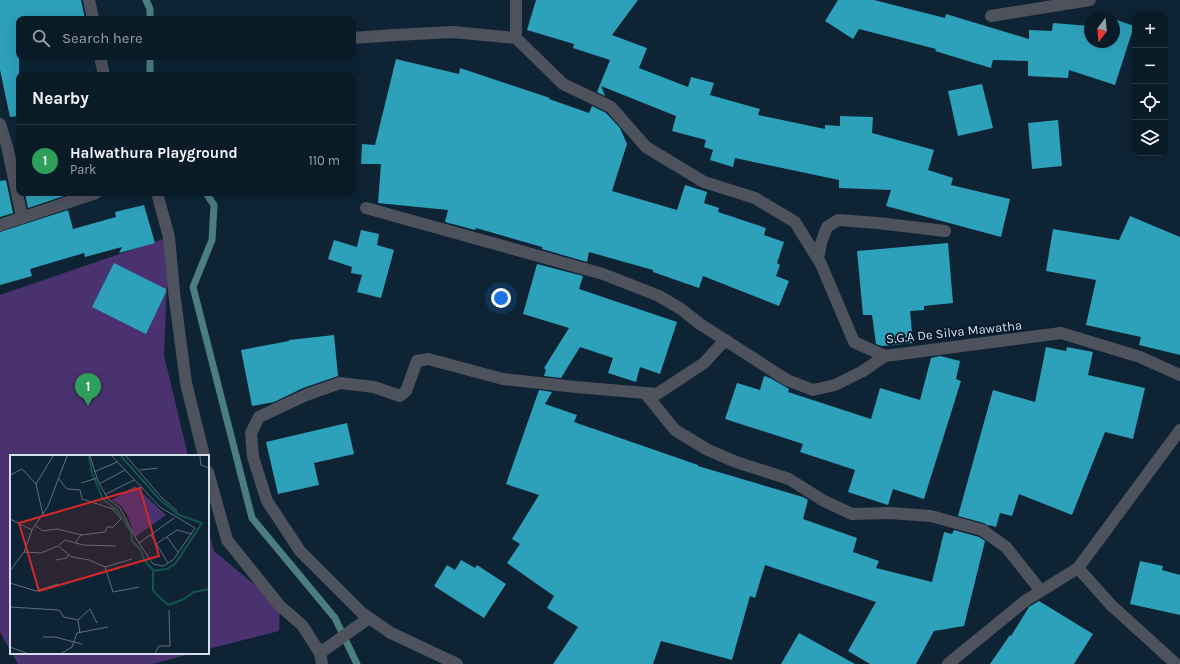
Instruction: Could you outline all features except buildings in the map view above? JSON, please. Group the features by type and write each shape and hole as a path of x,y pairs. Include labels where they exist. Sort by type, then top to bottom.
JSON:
{"street":[{"path":"89,0 92,16"},
{"path":"356,38 453,32 516,38 516,0"},
{"path":"991,16 1090,0"},
{"name":"S.G.A De Silva Mawatha","path":"516,38 563,84 611,107 646,147 704,182 754,198 795,222 821,264 854,342 885,356 1060,333 1140,357 1180,375"},
{"path":"101,60 103,72"},
{"path":"0,124 7,146 16,189"},
{"path":"18,196 22,217"},
{"path":"0,225 87,196"},
{"path":"159,196 170,237 174,292 186,383 204,455"},
{"path":"366,208 603,274 659,296 787,380 813,390 835,385 864,371 885,356"},
{"path":"818,259 821,243 827,227 838,220 878,223 945,232"},
{"path":"457,664 391,633 362,613 300,551 267,501 253,457 251,433 259,417 306,395 340,383 374,387 400,396 406,392 417,361 428,359 503,379 657,394 704,363 725,340"},
{"path":"645,393 675,430 708,450 736,462 789,479 824,501 852,514 889,513 931,516 982,530 1006,546 1041,591"},
{"path":"948,664 1025,601 1078,568 1180,430"},
{"path":"209,476 227,540 280,606 302,625 321,659 370,618"},
{"path":"1078,568 1111,605 1176,664"}],"shaded area":[{"path":"169,237 164,355 188,455 10,455 10,650 0,632 0,295"},
{"path":"209,534 214,551 280,606 279,631 209,649"},
{"path":"13,654 190,654 152,664 18,664"}],"waterway":[{"path":"146,0 150,9 150,16"},
{"path":"150,60 150,72"},
{"path":"208,196 214,205 212,240 193,287 252,518 335,618 357,664"}],"place":[{"name":"Halwathura Playground","path":"88,406"}]}
